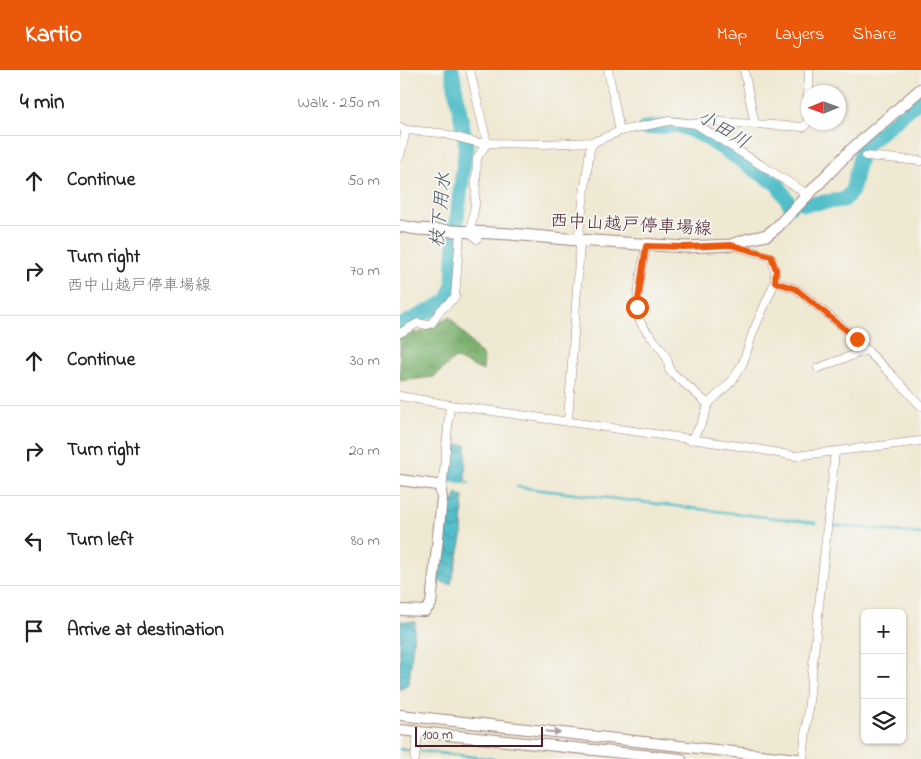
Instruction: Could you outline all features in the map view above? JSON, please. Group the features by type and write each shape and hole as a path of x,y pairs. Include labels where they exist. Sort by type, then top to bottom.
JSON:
{"main road":[{"name":"西中山越戸停車場線","path":"400,226 464,233 510,234 646,246 702,247 731,245 767,235 776,228 807,194 862,140 921,89"}],"street":[{"path":"400,333 418,323 427,325 432,323 440,310 455,297 464,233 475,206 477,158 487,143 470,70"},
{"path":"608,70 620,131"},
{"path":"744,70 755,125"},
{"path":"808,85 809,70"},
{"path":"400,156 403,128 440,133 473,142 542,144 594,142 620,131 669,121 696,124 807,194"},
{"path":"696,124 704,121 801,127"},
{"path":"568,421 580,245 578,240 590,149 594,142"},
{"path":"866,156 921,161"},
{"path":"690,440 699,429 708,404 732,381 743,363 753,332 775,282 776,270 771,256 731,245"},
{"path":"646,246 636,313 648,336 665,353 669,361 669,370 708,404"},
{"path":"775,282 796,289 857,339 921,406"},
{"path":"818,368 867,350"},
{"path":"400,396 450,405 746,447 795,456 921,441"},
{"path":"400,610 425,611 431,604 450,405"},
{"path":"803,759 835,452"},
{"path":"400,480 436,485 440,488 442,495"},
{"path":"400,715 797,759"},
{"path":"400,730 681,759"},
{"path":"415,759 418,732"}],"green space":[{"path":"450,317 484,358 483,371 455,358 434,377 400,381 400,332 419,333"}],"water":[{"path":"450,444 466,445 465,482 448,481 451,460"},
{"path":"457,493 463,497 462,538 451,584 435,581 445,500 454,501"},
{"path":"400,621 415,622 409,683 400,690"}],"waterway":[{"name":"枝下用水","path":"400,326 448,300 453,286 455,235 466,145 452,70"},
{"name":"小田川","path":"805,204 844,200 852,191 862,148 921,99"},
{"name":"小田川","path":"645,128 678,125 702,135 778,185 791,206"},
{"path":"449,481 469,483"},
{"path":"517,487 816,523"},
{"path":"831,525 921,534"},
{"path":"400,749 409,750"},
{"path":"420,751 494,759"}],"route":[{"path":"637,307 646,246 710,247 731,245 771,256 776,270 775,282 796,289 857,339"}]}
